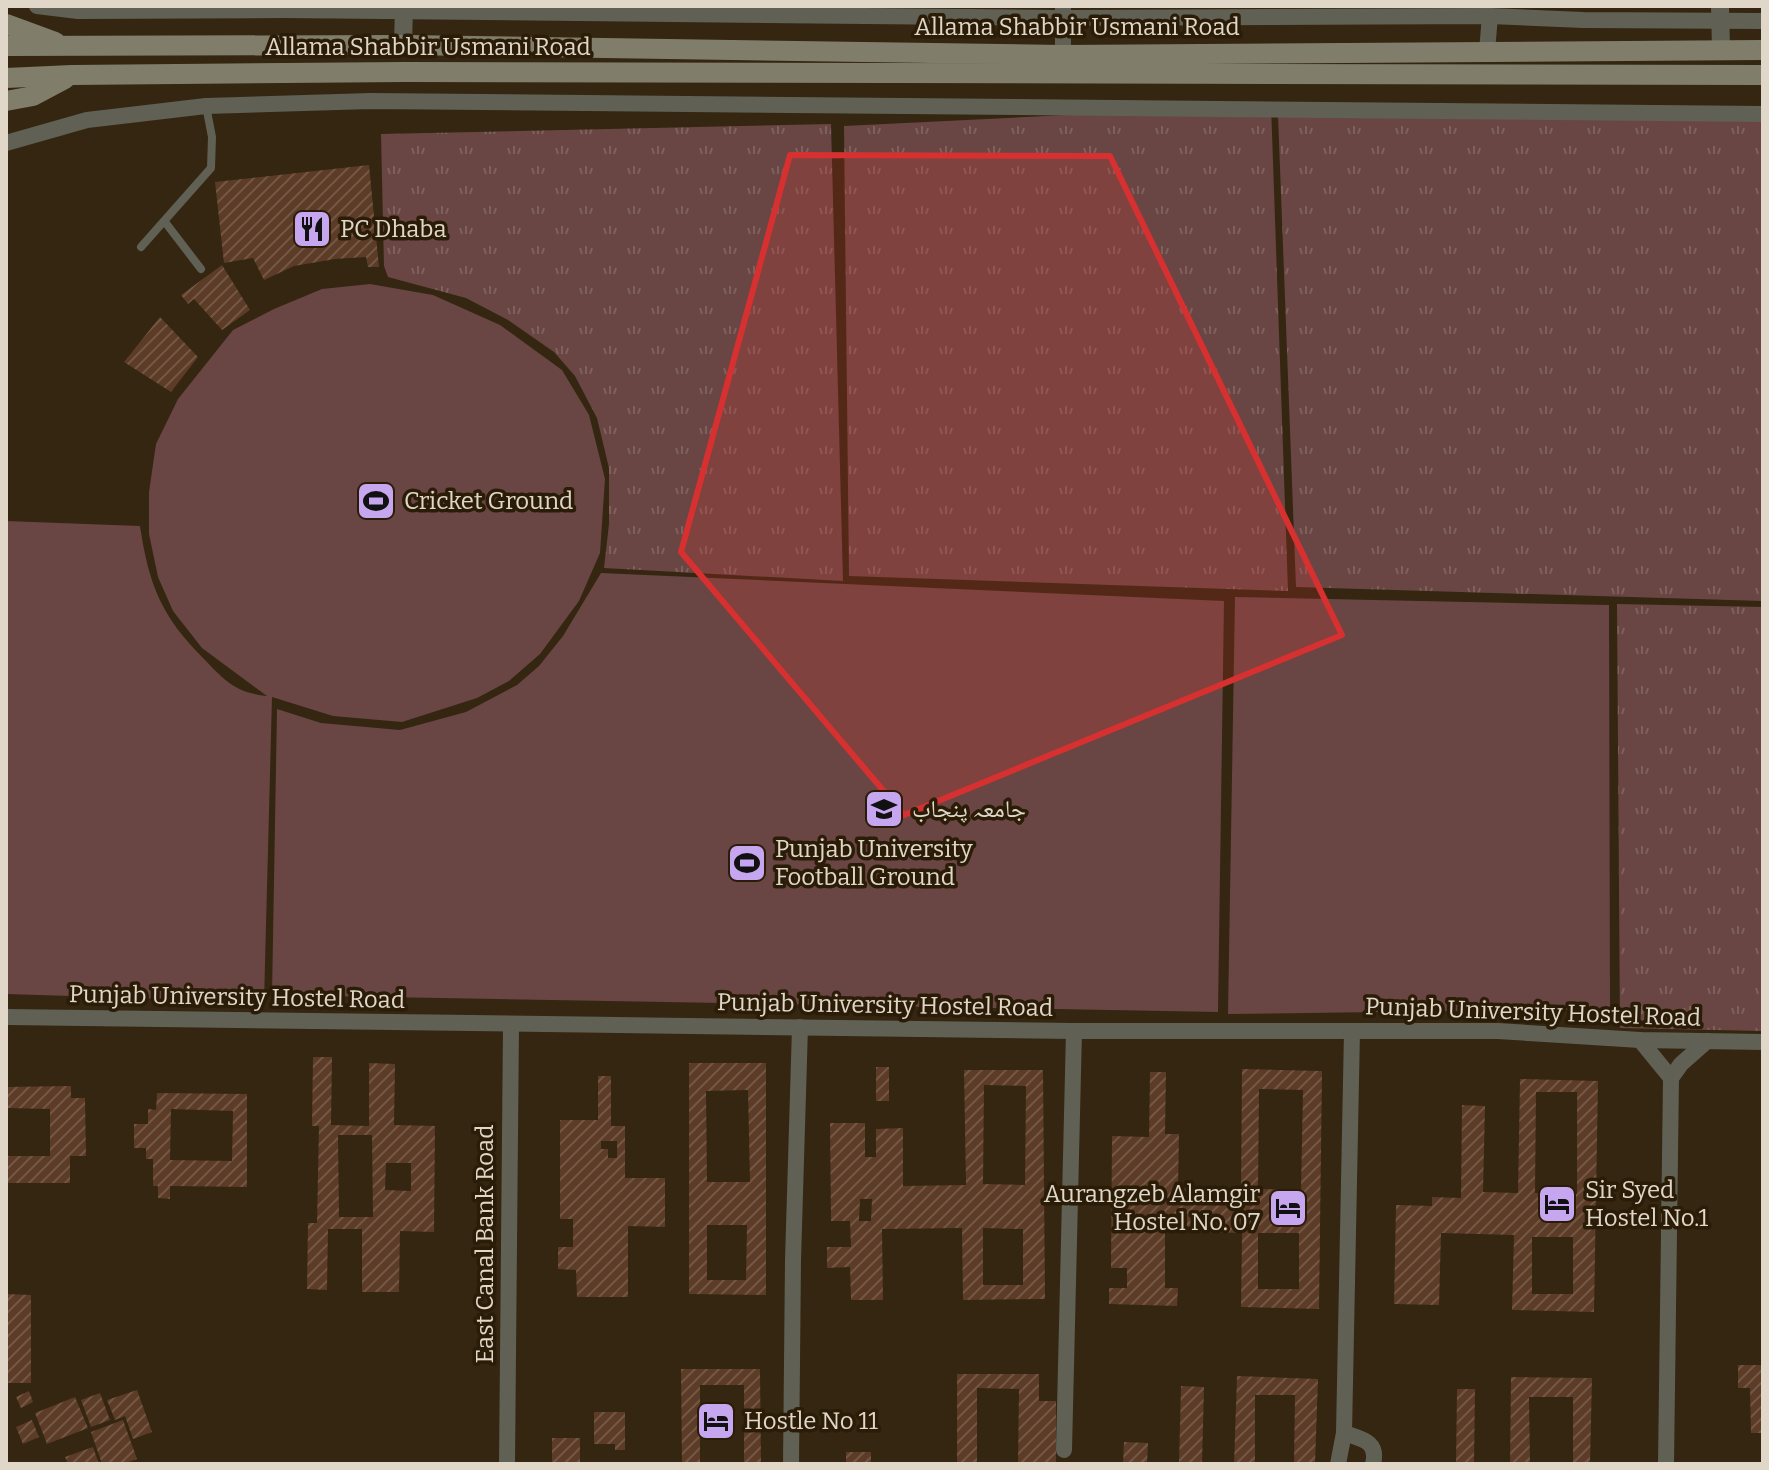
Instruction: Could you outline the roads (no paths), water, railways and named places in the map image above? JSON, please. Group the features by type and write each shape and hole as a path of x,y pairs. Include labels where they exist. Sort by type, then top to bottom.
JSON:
{"main road":[{"path":"6,24 63,45"},
{"name":"Allama Shabbir Usmani Road","path":"6,46 403,45 1063,55 1763,50"},
{"name":"Allama Shabbir Usmani Road","path":"6,78 436,72 1763,75"},
{"path":"6,101 33,96 72,75"}],"street":[{"path":"37,6 78,11 1490,11 1540,12 1583,20 1720,14 1763,21"},
{"path":"403,45 404,9"},
{"path":"1487,51 1490,11"},
{"path":"1063,12 1063,55"},
{"path":"1720,14 1721,50"},
{"path":"1583,20 1583,51"},
{"path":"6,143 87,120 206,106 387,101 1763,114"},
{"name":"Punjab University Hostel Road","path":"6,1017 1074,1031 1498,1031 1640,1040 1763,1042"},
{"name":"East Canal Bank Road","path":"503,1461 511,1025"},
{"path":"791,1464 800,1027"},
{"path":"1064,1450 1074,1031"},
{"path":"1338,1464 1344,1433 1352,1031"},
{"path":"1640,1040 1671,1078"},
{"path":"1666,1464 1671,1078 1687,1057 1707,1041"},
{"path":"1344,1433 1363,1438 1371,1444 1375,1456 1373,1464"}],"lane":[{"path":"141,247 211,168 212,137 206,106"},
{"path":"165,222 201,269"}],"place":[{"name":"PC Dhaba","path":"312,229"},
{"name":"Cricket Ground","path":"376,501"},
{"name":"جامعہ پنجاب","path":"884,809"},
{"name":"Punjab University Football Ground","path":"747,863"},
{"name":"Sir Syed Hostel No.1","path":"1557,1204"},
{"name":"Aurangzeb Alamgir Hostel No. 07","path":"1288,1208"},
{"name":"Hostle No 11","path":"716,1421"}]}
